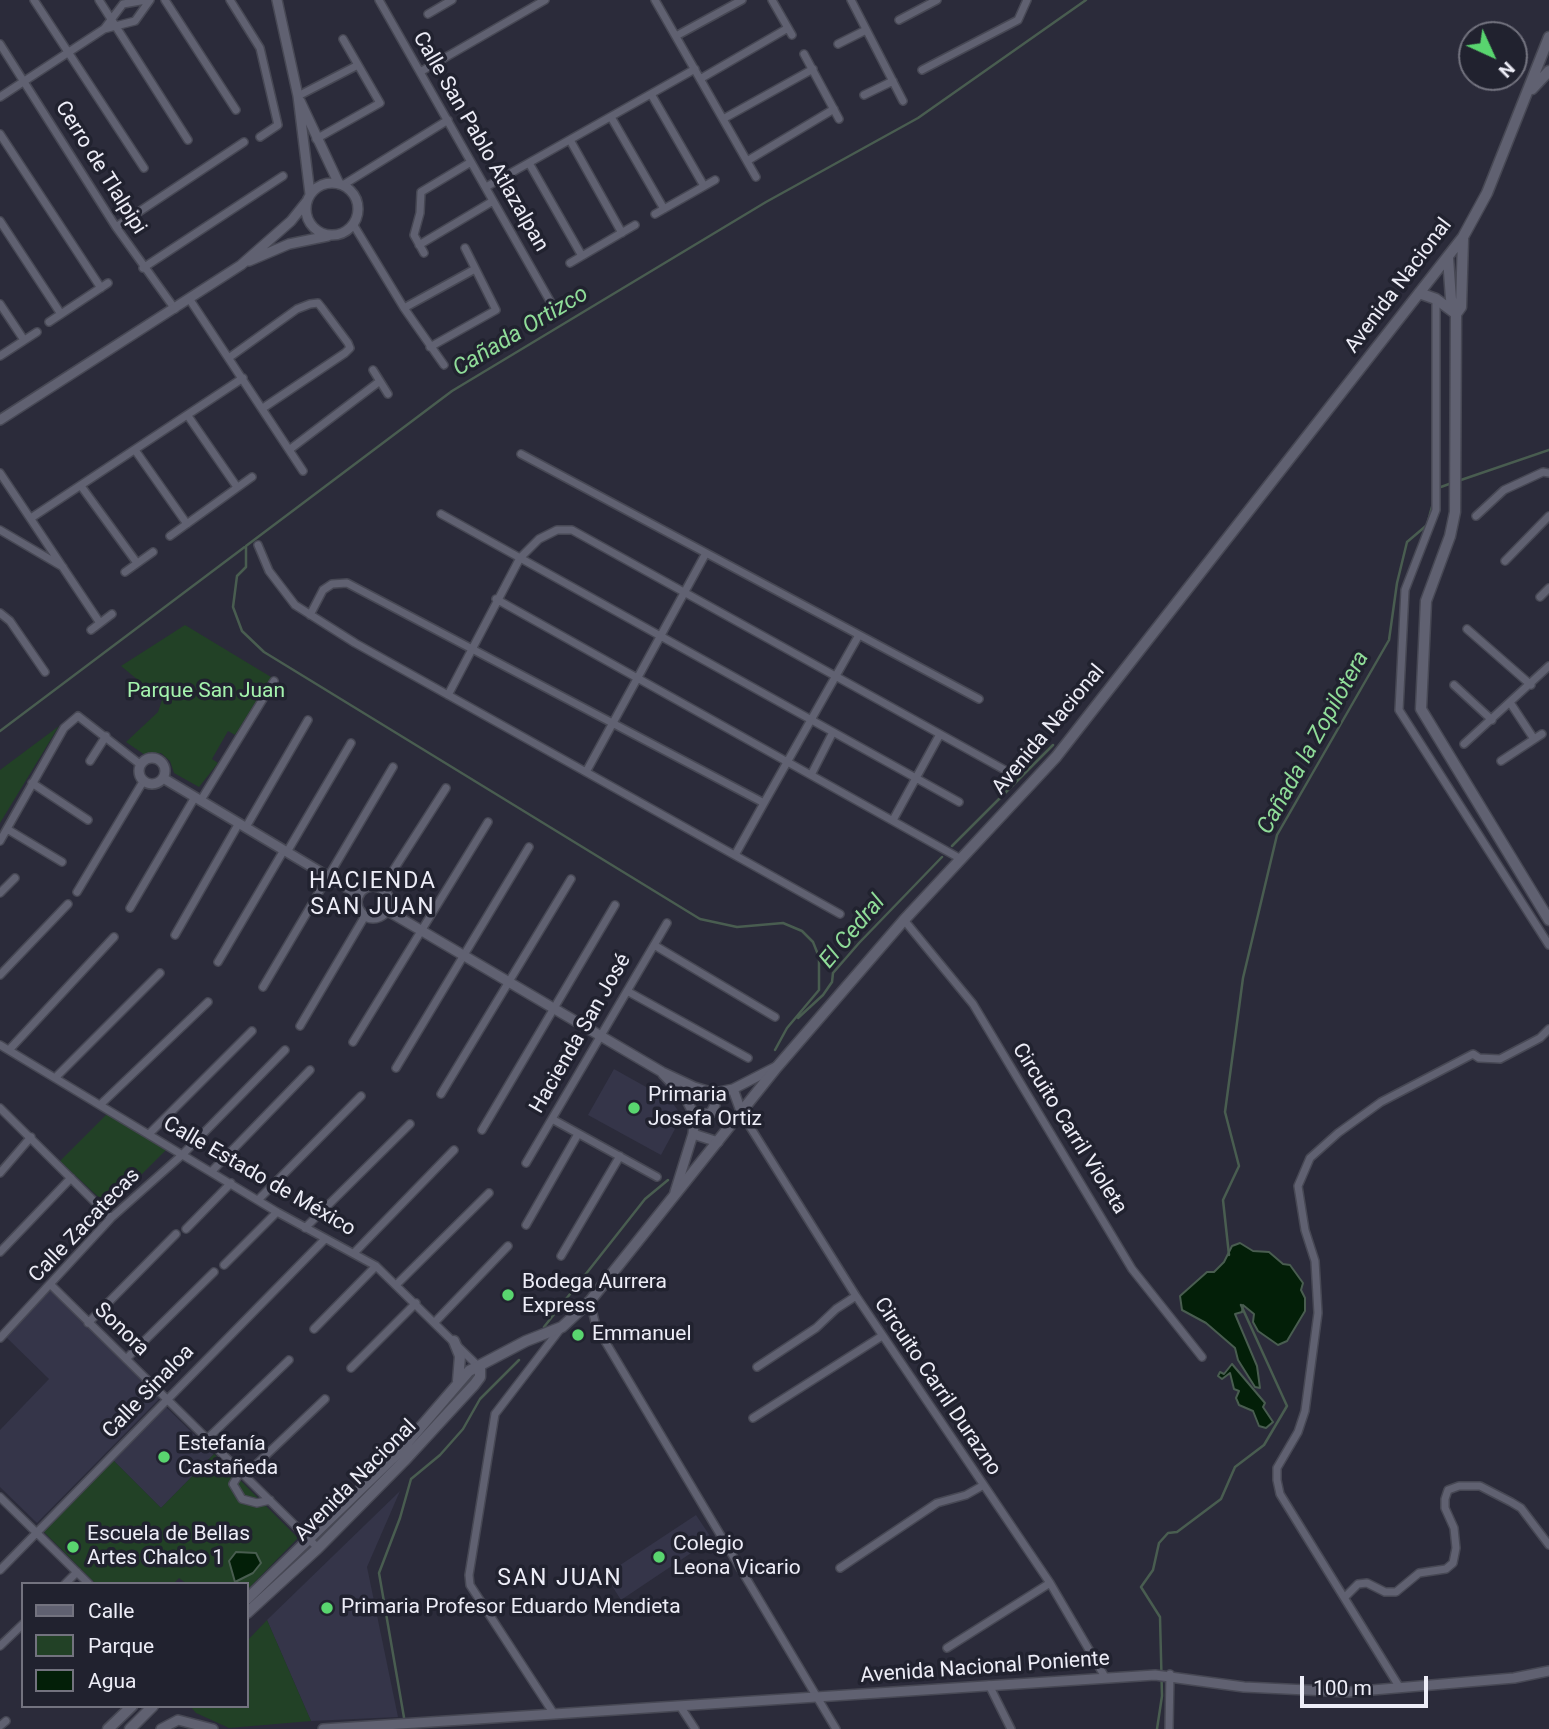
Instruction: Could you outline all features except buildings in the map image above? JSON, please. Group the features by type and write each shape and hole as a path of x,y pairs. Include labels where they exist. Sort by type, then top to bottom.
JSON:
{"main road":[{"name":"Avenida Nacional","path":"248,1598 400,1451 469,1371 480,1368 526,1341 562,1327 590,1301 777,1067 904,920 1056,757 1463,237 1487,193 1547,49 1549,37"},
{"path":"1526,94 1549,71"},
{"path":"1456,314 1461,307 1463,237"},
{"path":"1448,258 1451,299 1456,314 1455,512 1450,536 1426,601 1421,709 1549,920"},
{"path":"1419,293 1436,299 1456,314"},
{"path":"454,1342 460,1356 460,1374 456,1388"},
{"name":"Avenida Nacional","path":"248,1612 318,1548 474,1385 480,1377 480,1368"},
{"path":"108,1729 130,1708"},
{"path":"130,1729 151,1708"}],"street":[{"path":"34,0 144,168"},
{"path":"99,0 188,140"},
{"path":"104,29 110,17 123,4 148,0"},
{"path":"0,97 104,29 135,21 148,0"},
{"path":"165,0 236,110"},
{"path":"230,0 260,48 278,125 260,137"},
{"name":"Calle San Pablo Atlazalpan","path":"379,0 550,301"},
{"path":"428,14 438,4 452,0"},
{"path":"420,72 545,0"},
{"path":"655,0 756,177"},
{"path":"676,36 742,0"},
{"path":"700,79 790,32 772,0"},
{"path":"851,0 904,101"},
{"path":"899,20 937,0"},
{"path":"922,70 1018,20 1027,0"},
{"path":"277,3 298,96 309,198 306,209 316,230 331,235"},
{"path":"838,44 866,30"},
{"path":"316,139 380,103 343,38"},
{"name":"Cerro de Tlalpipi","path":"0,44 116,228 175,309"},
{"path":"804,54 839,119"},
{"path":"298,96 358,65"},
{"path":"486,187 695,69"},
{"path":"723,119 813,69"},
{"path":"864,95 893,81"},
{"path":"651,94 704,186"},
{"path":"241,265 289,244 347,230 353,224 358,207 356,198 341,185 316,139 298,96"},
{"path":"747,162 834,109"},
{"path":"611,117 664,209"},
{"path":"0,420 241,265 291,221 323,185 341,185 448,120"},
{"path":"0,134 101,288"},
{"path":"570,140 622,233"},
{"path":"116,228 244,142"},
{"path":"424,253 414,235 420,212 421,192 471,162"},
{"path":"529,163 582,256"},
{"path":"143,268 283,176"},
{"path":"655,214 715,180"},
{"path":"419,245 494,201"},
{"path":"0,222 61,314"},
{"path":"353,224 404,309 444,365"},
{"path":"570,263 635,225"},
{"path":"430,347 496,310 464,248"},
{"path":"404,309 475,269"},
{"path":"49,322 108,283"},
{"path":"1436,299 1436,510 1405,590 1399,710 1549,945"},
{"path":"190,300 303,471"},
{"path":"230,358 297,309 318,303 350,348 263,408"},
{"path":"0,304 24,340"},
{"path":"0,356 37,332"},
{"path":"373,370 388,394"},
{"path":"31,518 243,378"},
{"path":"289,450 380,381"},
{"path":"188,416 237,487"},
{"path":"135,450 187,524"},
{"path":"521,454 979,699"},
{"path":"1476,516 1504,490 1548,472"},
{"path":"0,473 100,623"},
{"path":"170,536 251,477"},
{"path":"81,485 137,563"},
{"path":"441,514 959,802"},
{"path":"1505,561 1549,516"},
{"path":"0,530 64,568"},
{"path":"448,695 496,599 520,558 538,539 557,530 572,530 939,736 1012,774"},
{"path":"258,545 269,572 295,605 310,615 841,914"},
{"path":"125,572 153,552"},
{"path":"586,772 706,553"},
{"path":"310,615 323,590 332,584 347,583 764,803"},
{"path":"1540,597 1549,588"},
{"path":"496,599 961,859"},
{"path":"0,613 22,637 45,672"},
{"path":"91,630 112,614"},
{"path":"1467,629 1531,685"},
{"path":"735,855 859,635"},
{"path":"1464,744 1549,666"},
{"path":"130,908 274,681"},
{"path":"1454,685 1492,720"},
{"path":"1510,704 1534,739"},
{"path":"0,841 64,728 78,716 141,765"},
{"path":"175,934 308,720"},
{"path":"811,775 833,732"},
{"path":"1501,761 1542,734"},
{"path":"90,761 106,736"},
{"path":"893,820 939,736"},
{"path":"218,962 352,743"},
{"path":"147,759 159,760 164,766 163,778 153,783 144,780 140,774 141,765 147,759"},
{"path":"263,987 393,767"},
{"path":"163,778 359,895"},
{"path":"76,892 144,780"},
{"path":"32,783 88,820"},
{"path":"382,888 446,788"},
{"path":"353,1042 488,822"},
{"path":"7,829 62,862"},
{"path":"396,1068 529,847"},
{"path":"0,893 15,878"},
{"path":"441,1094 571,879"},
{"path":"359,895 372,886 382,888 388,896 388,911"},
{"path":"359,895 359,909 365,916 375,919 388,911"},
{"path":"0,975 68,904"},
{"path":"482,1130 615,905"},
{"path":"388,911 662,1072 713,1093 733,1089 777,1067"},
{"path":"300,1026 365,916"},
{"name":"Circuito Carril Violeta","path":"904,920 973,1004 1132,1269 1202,1357"},
{"name":"Hacienda San José","path":"526,1163 667,923"},
{"path":"9,1050 114,937"},
{"path":"654,945 775,1017"},
{"path":"55,1078 160,973"},
{"path":"627,991 748,1058"},
{"path":"100,1105 208,1002"},
{"path":"1400,1688 1280,1494 1278,1468 1298,1432 1305,1411 1318,1312 1315,1261 1298,1200 1301,1172 1310,1158 1338,1132 1381,1102 1473,1054 1479,1058 1500,1059 1540,1038 1549,1029"},
{"path":"149,1134 252,1031"},
{"name":"Calle Estado de México","path":"0,1045 277,1212 376,1266 480,1368"},
{"name":"Calle Zacatecas","path":"0,1338 52,1286 111,1218 182,1154 285,1049"},
{"path":"212,1171 310,1070"},
{"path":"662,1072 685,1097 695,1116 694,1134 675,1194"},
{"path":"733,1089 742,1114"},
{"path":"695,1116 710,1113 715,1105 713,1093"},
{"path":"258,1200 361,1097"},
{"path":"0,1108 111,1218"},
{"name":"Circuito Carril Durazno","path":"742,1114 882,1336 1050,1583 1105,1677"},
{"path":"552,1119 657,1177"},
{"path":"305,1228 410,1124"},
{"path":"526,1225 578,1133"},
{"path":"694,1134 718,1142"},
{"path":"0,1173 31,1137"},
{"path":"354,1252 454,1150"},
{"path":"561,1256 620,1156"},
{"path":"0,1252 71,1178"},
{"path":"187,1229 231,1183"},
{"path":"397,1284 489,1193"},
{"path":"224,1265 277,1212"},
{"path":"88,1323 176,1234"},
{"name":"Calle Sinaloa","path":"0,1570 325,1239"},
{"path":"435,1322 508,1246"},
{"path":"314,1329 376,1266"},
{"path":"126,1359 214,1272"},
{"name":"Sonora","path":"52,1286 318,1548"},
{"path":"757,1367 816,1328 856,1296"},
{"path":"590,1301 596,1326 793,1653 813,1696 836,1729"},
{"path":"351,1368 416,1303"},
{"path":"554,1714 470,1585 469,1575 495,1414 562,1327"},
{"path":"753,1418 882,1336"},
{"path":"207,1439 289,1360"},
{"path":"270,1500 257,1503 242,1499 233,1484 325,1399"},
{"path":"839,1568 929,1508 982,1486"},
{"path":"1345,1597 1358,1584 1367,1583 1385,1592 1396,1592 1419,1573 1446,1569 1453,1563 1456,1548 1454,1528 1445,1508 1445,1499 1448,1490 1460,1486 1480,1486 1521,1508 1549,1545"},
{"path":"0,1497 87,1582"},
{"path":"67,1582 77,1572"},
{"path":"947,1648 1050,1583"},
{"path":"0,1646 21,1626"},
{"name":"Avenida Nacional Poniente","path":"323,1729 395,1724 425,1725 1105,1677 1170,1674 1244,1687 1349,1692 1514,1678 1549,1671"},
{"path":"1169,1729 1170,1674"},
{"path":"989,1685 1011,1729"},
{"path":"680,1706 695,1729"},
{"path":"161,1729 178,1720 212,1729"}],"shaded area":[{"name":"Primaria Josefa Ortiz","path":"614,1069 671,1101 682,1116 661,1155 588,1115"},
{"path":"51,1290 161,1397 37,1523 0,1487 0,1430 49,1379 5,1336"},
{"name":"Estefanía Castañeda","path":"166,1407 214,1454 161,1508 113,1460"},
{"name":"Primaria Profesor Eduardo Mendieta","path":"400,1491 367,1567 398,1717 311,1721 267,1620"},
{"name":"Colegio Leona Vicario","path":"696,1515 712,1539 621,1600 605,1575"}],"green space":[{"name":"Parque San Juan","path":"185,625 271,677 235,735 228,731 212,759 218,763 199,787 174,773 170,761 161,753 145,755 126,742 158,712 162,700 121,666"},
{"path":"59,726 0,823 0,770"},
{"path":"107,1114 166,1150 109,1207 60,1161"},
{"path":"214,1454 298,1538 248,1589 248,1582 184,1582 179,1578 175,1582 94,1582 43,1531 113,1460 161,1508"},
{"path":"267,1620 311,1721 229,1728 196,1713 192,1708 248,1708 248,1640"}],"water":[{"path":"1240,1243 1253,1251 1269,1252 1283,1264 1290,1265 1303,1283 1301,1290 1305,1298 1305,1311 1287,1341 1278,1345 1258,1331 1253,1322 1254,1314 1243,1305 1242,1312 1235,1314 1257,1366 1260,1388 1255,1387 1238,1360 1235,1348 1206,1323 1182,1310 1180,1296 1207,1272 1214,1272 1224,1262 1232,1246"},
{"path":"1232,1364 1265,1403 1263,1407 1273,1422 1266,1428 1259,1426 1253,1411 1239,1405 1236,1398 1239,1391 1234,1389 1230,1373 1222,1379 1218,1376 1220,1372 1224,1374"},
{"path":"236,1552 256,1553 261,1563 253,1573 235,1582 229,1561"}],"waterway":[{"name":"Cañada Ortizco","path":"0,731 452,391 766,202 918,118 1086,0"},
{"name":"Cañada la Zopilotera","path":"1458,481 1549,450"},
{"name":"Cañada la Zopilotera","path":"1438,488 1452,483"},
{"name":"Cañada la Zopilotera","path":"1229,1255 1223,1200 1239,1166 1225,1112 1243,978 1277,835 1389,640 1397,583 1407,542 1427,525 1433,503"},
{"path":"246,546 246,567 237,576 233,607 242,631 264,652 700,919 737,927 783,923 802,931 813,942 819,957 819,990 787,1028 775,1050"},
{"name":"El Cedral","path":"952,846 1053,745"},
{"name":"El Cedral","path":"798,1018 823,995 832,982 833,973 859,943 942,857"},
{"path":"544,1327 645,1199 668,1180"},
{"name":"Cañada la Zopilotera","path":"1157,1729 1162,1696 1160,1617 1141,1587 1153,1570 1159,1543 1168,1533 1177,1532 1221,1499 1235,1467 1264,1445 1287,1406 1241,1305"},
{"path":"406,1729 379,1573 400,1518 411,1479 440,1455 463,1429 480,1399 519,1360"}],"place":[{"name":"Primaria Josefa Ortiz","path":"634,1108"},
{"name":"Bodega Aurrera Express","path":"508,1295"},
{"name":"Emmanuel","path":"578,1335"},
{"name":"Estefanía Castañeda","path":"164,1457"},
{"name":"Escuela de Bellas Artes Chalco 1","path":"73,1547"},
{"name":"Colegio Leona Vicario","path":"659,1557"},
{"name":"Primaria Profesor Eduardo Mendieta","path":"327,1608"}],"district":[{"name":"HACIENDA SAN JUAN","path":"373,895"},
{"name":"SAN JUAN","path":"560,1579"}]}
